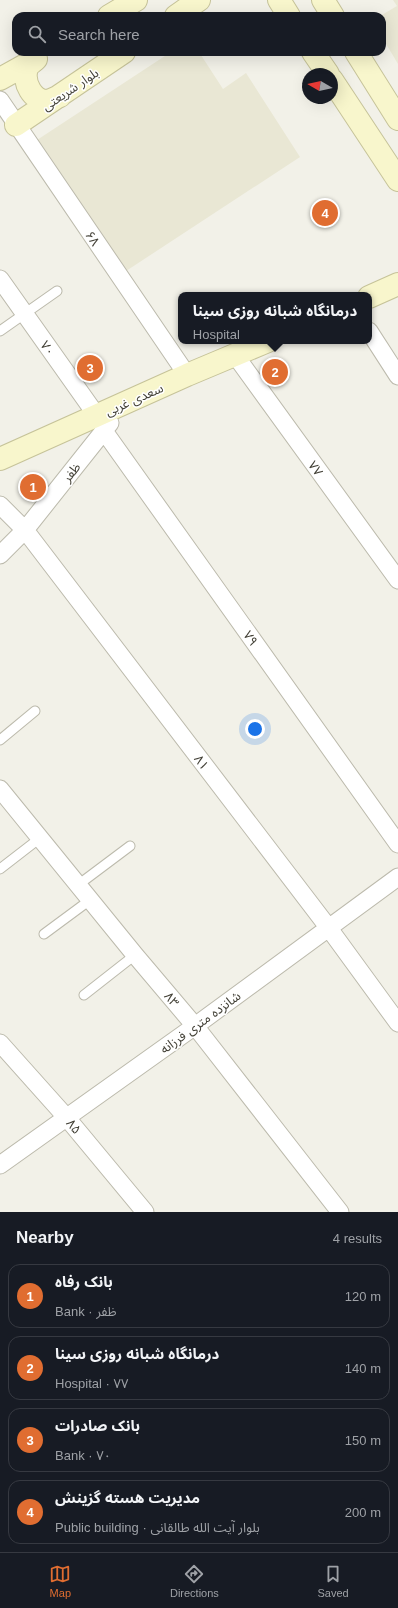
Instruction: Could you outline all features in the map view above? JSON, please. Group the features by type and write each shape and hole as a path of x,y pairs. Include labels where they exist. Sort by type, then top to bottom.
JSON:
{"main road":[{"path":"116,12 136,0"},
{"path":"182,12 199,0"},
{"path":"279,0 287,12"},
{"path":"323,0 330,12"},
{"path":"42,56 27,67 26,78 29,90 42,100 50,101 60,96"},
{"path":"0,79 42,56"},
{"name":"بلوار شریعتی","path":"16,125 118,56"},
{"path":"316,56 324,68"},
{"path":"359,56 398,119"},
{"path":"338,89 398,180"},
{"path":"372,296 397,285"},
{"name":"سعدی غربی","path":"0,459 100,423 123,405 187,375 261,344"}],"street":[{"name":"۶۸","path":"0,100 187,375"},
{"name":"۷۰","path":"0,279 100,423"},
{"path":"372,336 398,376"},
{"name":"۷۷","path":"235,356 398,580"},
{"name":"ظفر","path":"0,555 25,530 100,423"},
{"name":"۷۹","path":"100,423 398,844"},
{"name":"۸۱","path":"0,505 25,530 328,927 398,1023"},
{"name":"۸۳","path":"0,789 195,1026 340,1212"},
{"name":"شانزده متری فرزانه","path":"0,1165 195,1026 398,877"},
{"name":"۸۵","path":"0,1043 67,1118 145,1212"}],"lane":[{"path":"0,331 57,291"},
{"path":"0,740 35,711"},
{"path":"0,869 40,838"},
{"path":"78,885 130,846"},
{"path":"44,934 90,900"},
{"path":"84,994 135,954"}],"shaded area":[{"path":"393,0 398,0 398,64 386,44 386,12 397,6"},
{"path":"165,56 202,56 223,89 246,73 300,157 123,273 37,140"}],"place":[{"name":"مدیریت هسته گزینش","path":"325,213"},
{"name":"بانک صادرات","path":"90,368"},
{"name":"درمانگاه شبانه روزی سینا","path":"275,372"},
{"name":"بانک رفاه","path":"33,487"}]}
